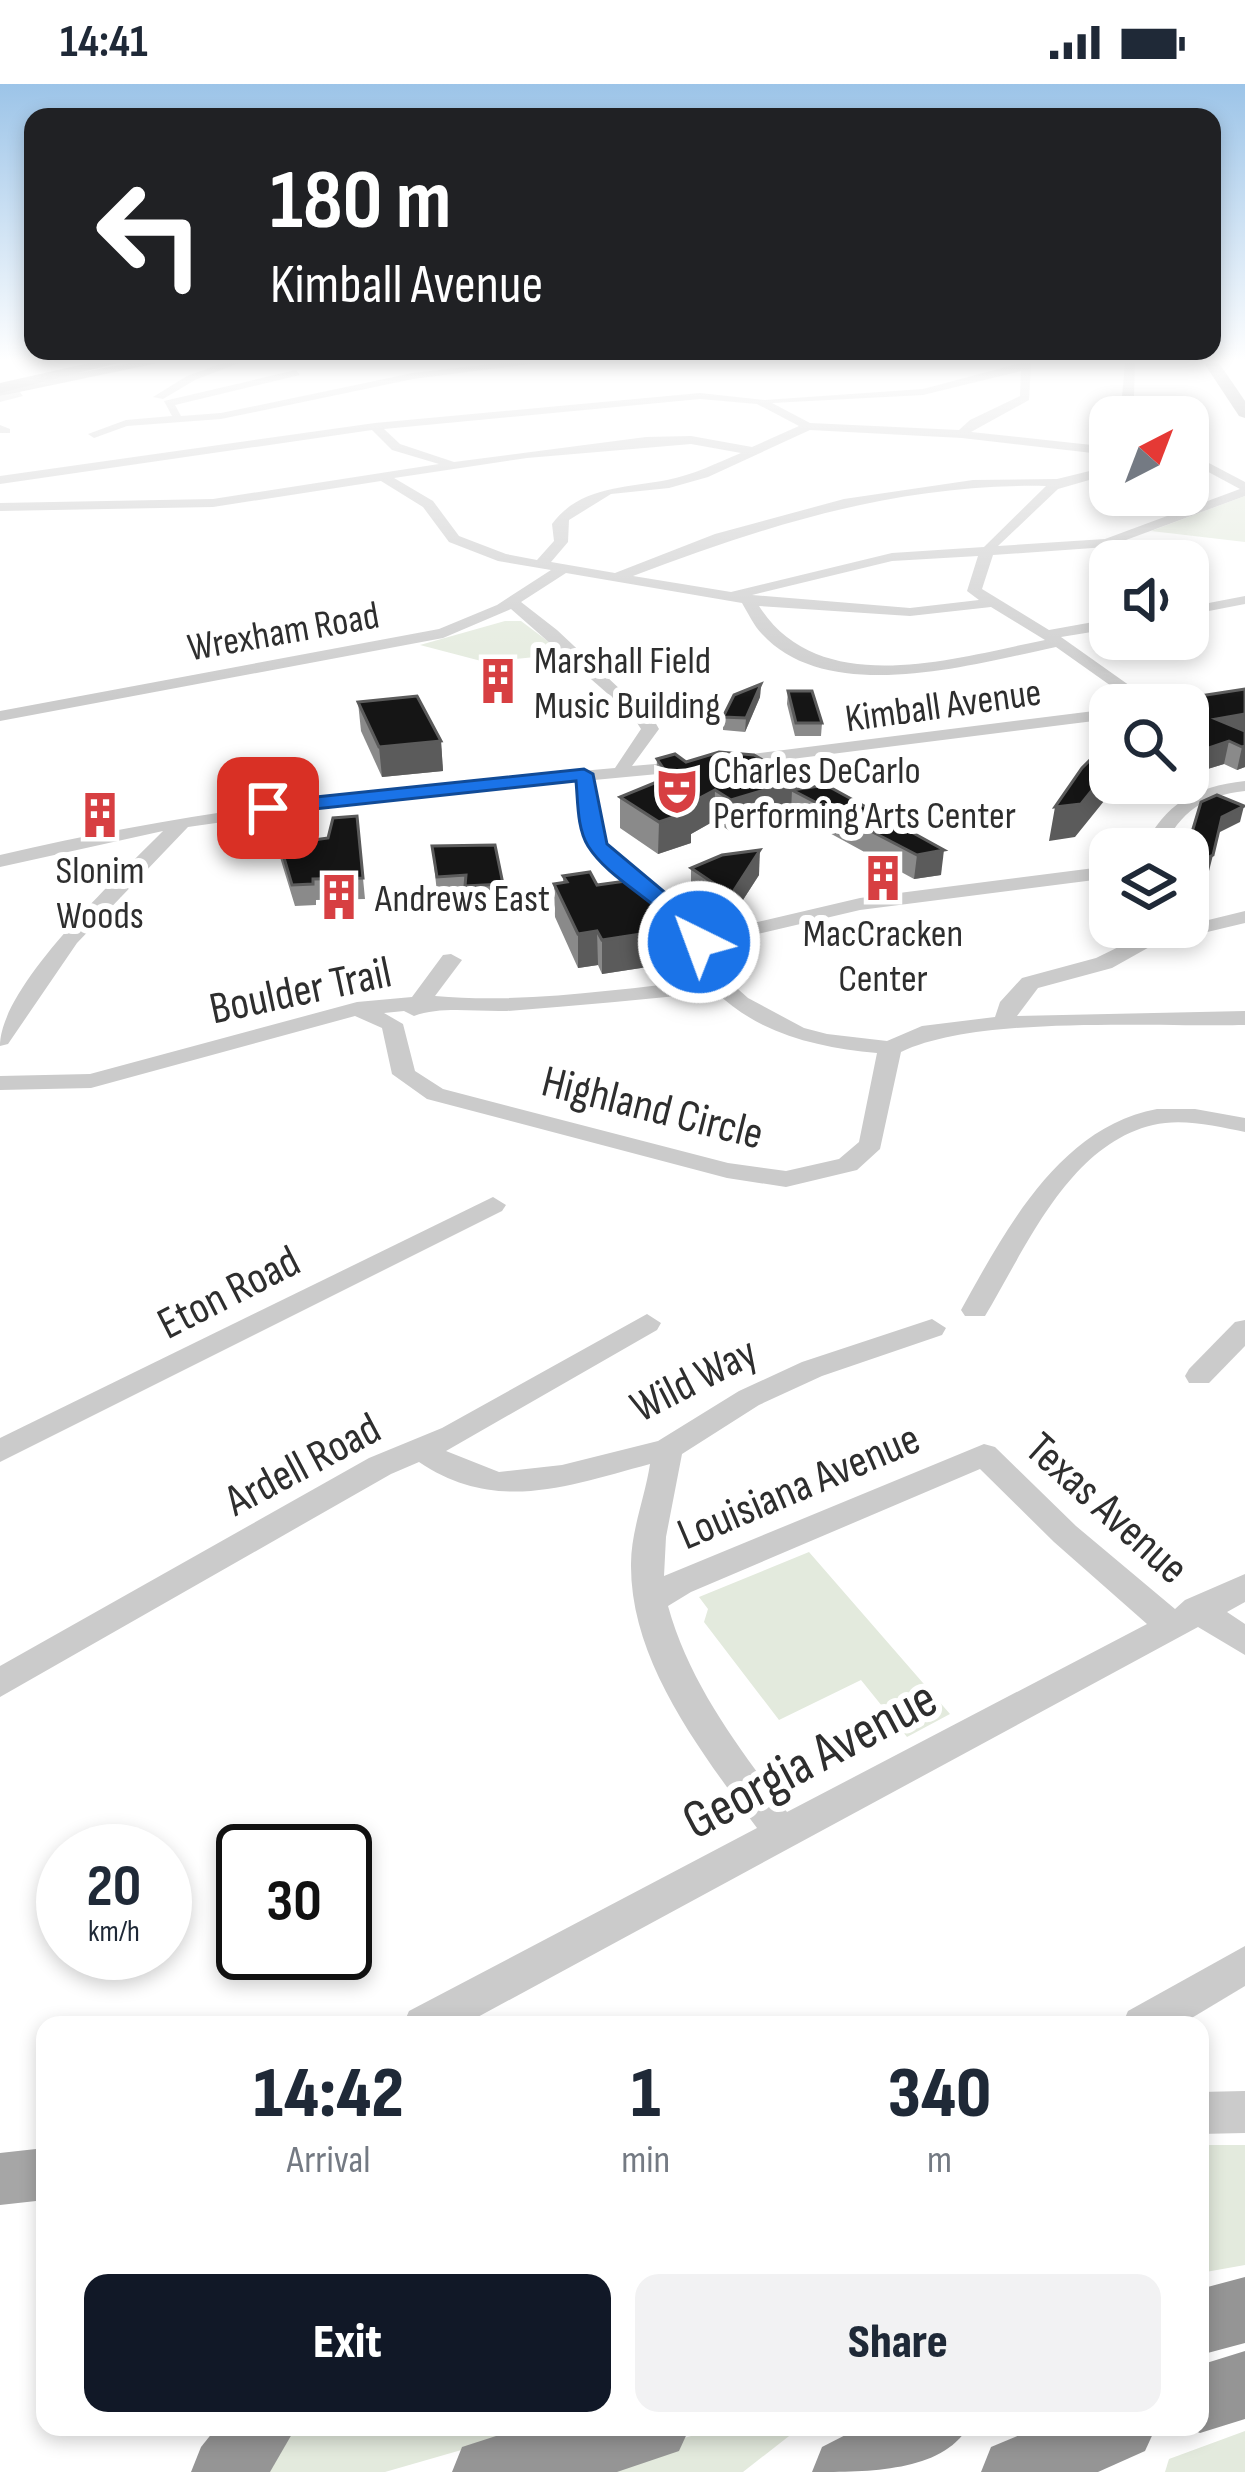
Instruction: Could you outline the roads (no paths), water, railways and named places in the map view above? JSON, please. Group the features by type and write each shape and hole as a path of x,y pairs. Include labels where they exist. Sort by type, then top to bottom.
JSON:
{"highway":[{"path":"1209,2317 1245,2309"},
{"path":"1209,2396 1245,2385"},
{"path":"226,2472 254,2436"},
{"path":"488,2472 622,2436"},
{"path":"847,2472 916,2436"},
{"path":"1016,2472 1100,2436"}],"main road":[{"path":"0,2179 36,2175"}],"street":[{"path":"0,480 39,474"},
{"path":"0,507 199,505 411,474"},
{"path":"542,564 561,542 559,524 564,517 608,490 669,484 693,474"},
{"path":"1215,474 1245,489"},
{"path":"612,578 795,516 967,482 1051,484 1089,475"},
{"path":"386,479 428,504 441,527 463,545 563,569 723,597 886,612 991,603"},
{"path":"1051,484 988,550 978,566 974,591 1118,684"},
{"path":"745,597 856,563 1107,543 1245,489"},
{"name":"Wrexham Road","path":"0,716 305,667 443,633 511,602 563,569"},
{"path":"745,597 757,622 796,653 855,671 945,664 1089,629"},
{"path":"1209,607 1245,600"},
{"path":"511,602 548,625 613,693 640,712 650,729 628,753 622,764 625,771"},
{"name":"Kimball Avenue","path":"0,861 182,822 404,791 824,753 1089,717"},
{"path":"584,774 591,830 598,847 691,926 721,985"},
{"path":"1164,828 1184,801 1214,789 1245,786"},
{"path":"0,1039 70,939 182,822"},
{"path":"699,942 898,897 1089,874"},
{"path":"1005,1023 1008,1007 1030,983 1104,963 1146,941 1245,917"},
{"path":"357,1009 392,1024 423,1002 452,960"},
{"name":"Boulder Trail","path":"0,1083 91,1082 357,1009 423,1002 473,1006 721,985 740,1003"},
{"name":"Boulder Trail","path":"692,991 740,1003 811,1037 890,1048 922,1033 1005,1023 1245,1018"},
{"name":"Highland Circle","path":"392,1024 404,1074 435,1094 771,1179 837,1169 864,1152 876,1133 890,1048"},
{"path":"975,1310 1031,1215 1097,1144 1122,1127 1166,1115 1245,1125"},
{"name":"Eton Road","path":"0,1451 493,1205"},
{"name":"Ardell Road","path":"0,1683 380,1466 423,1450 647,1323"},
{"name":"Wild Way","path":"423,1450 447,1466 498,1483 533,1482 667,1449 749,1398 812,1369 932,1328"},
{"path":"1198,1376 1245,1329"},
{"path":"667,1449 663,1495 647,1563 649,1603 695,1707 782,1834"},
{"name":"Louisiana Avenue","path":"649,1603 679,1582 984,1455"},
{"name":"Texas Avenue","path":"984,1455 1065,1534 1184,1617 1245,1642"},
{"name":"Georgia Avenue","path":"440,2016 1245,1587"},
{"path":"1157,2016 1245,1965"},
{"path":"1209,2113 1245,2112"}],"place":[{"name":"Marshall Field Music Building","path":"498,681"},
{"name":"Charles DeCarlo Performing Arts Center","path":"677,791"},
{"name":"Slonim Woods","path":"100,815"},
{"name":"MacCracken Center","path":"883,878"},
{"name":"Andrews East","path":"339,897"}]}
